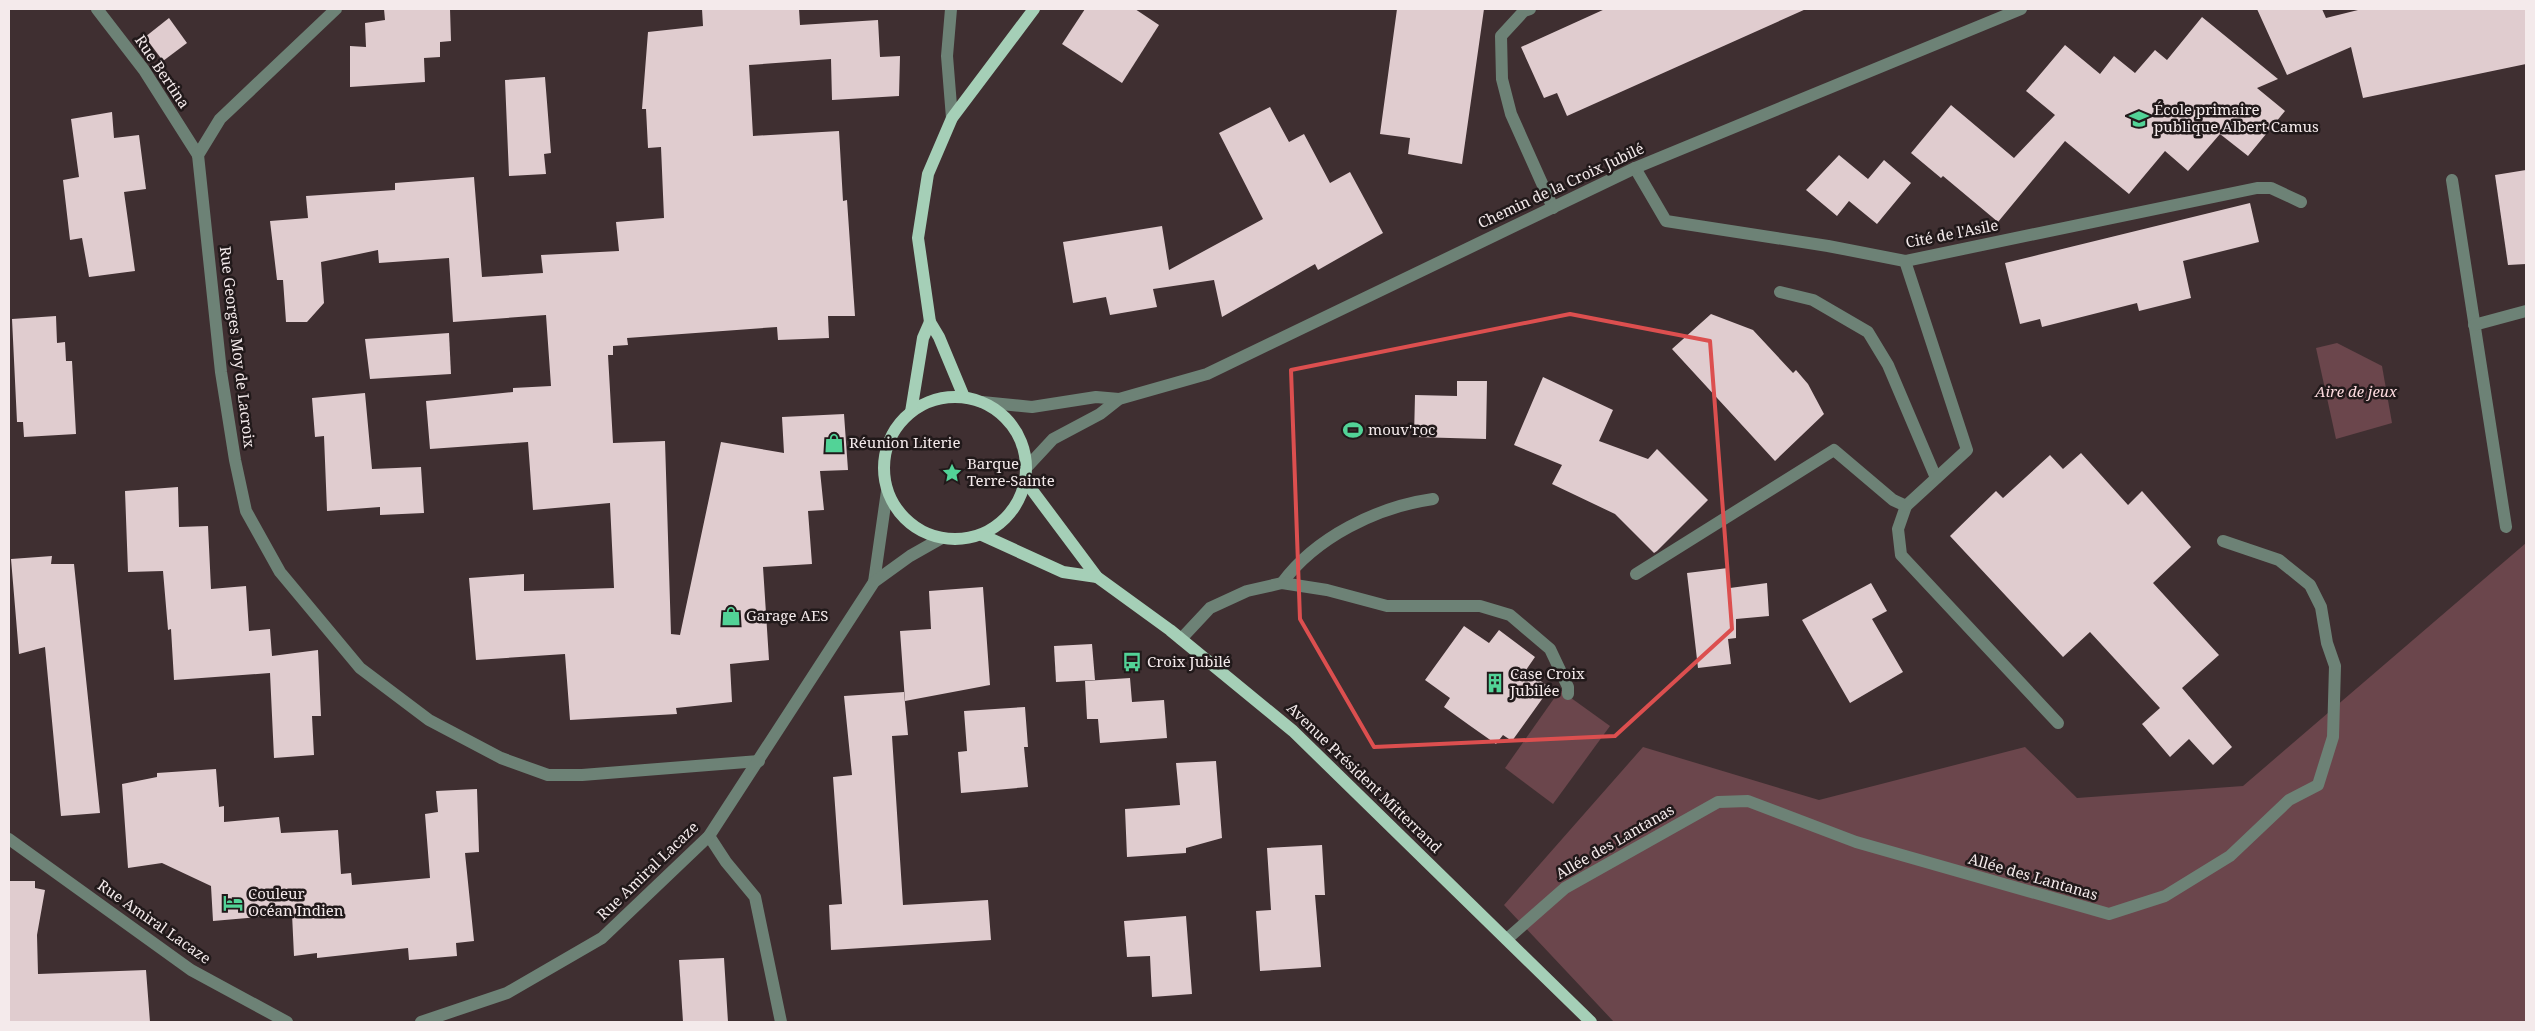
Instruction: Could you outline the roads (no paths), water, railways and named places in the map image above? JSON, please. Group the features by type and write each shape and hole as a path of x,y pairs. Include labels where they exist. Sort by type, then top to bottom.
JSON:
{"main road":[{"path":"964,397 940,337 930,322 918,238 928,174 952,118 1034,9"},
{"path":"911,412 923,338 930,322"},
{"path":"945,397 964,397 982,402 1000,412 1014,428 1024,447 1027,467 1026,482 1020,500 998,527 982,535 961,540 940,539 918,529 899,513 887,491 884,469 886,447 896,428 911,412 927,402 945,397"},
{"name":"Avenue Président Mitterrand","path":"1026,482 1098,577 1180,638 1293,731 1591,1022"},
{"name":"Avenue Président Mitterrand","path":"982,535 1063,572 1098,577"}],"street":[{"name":"Rue Bertina","path":"97,9 144,70 198,155"},
{"path":"198,155 220,119 336,9"},
{"path":"951,9 947,56 952,118"},
{"path":"1530,9 1524,11 1501,36 1502,79 1510,114 1553,208"},
{"name":"Chemin de la Croix Jubilé","path":"982,402 1032,407 1096,397 1119,399 1207,374 1635,168 2021,9"},
{"name":"Rue Georges Moy de Lacroix","path":"198,155 221,372 246,511 280,572 360,668 429,720 501,758 548,775 582,775 759,761"},
{"name":"Cité de l'Asile","path":"1635,168 1666,221 1828,246 1905,261 2257,188 2271,188 2301,202"},
{"path":"2452,180 2506,527"},
{"path":"1905,261 1967,450 1906,506 1898,528 1901,554 2058,723"},
{"path":"1780,292 1813,300 1868,332 1888,365 1936,478"},
{"path":"2474,325 2526,311"},
{"name":"Chemin de la Croix Jubilé","path":"1027,467 1053,440 1100,414 1119,399"},
{"path":"1636,574 1834,450 1893,500 1906,506"},
{"name":"Rue Amiral Lacaze","path":"874,582 887,491"},
{"path":"1282,583 1295,566 1333,538 1382,511 1407,503 1433,499"},
{"name":"Rue Amiral Lacaze","path":"421,1022 507,993 602,938 710,836 874,582 910,556 940,539"},
{"name":"Allée des Lantanas","path":"1507,939 1565,888 1718,802 1748,800 1856,842 2109,914 2165,896 2230,856 2289,800 2318,785 2333,737 2335,666 2327,643 2321,607 2310,585 2279,560 2223,541"},
{"path":"1180,638 1210,608 1247,592 1282,583 1327,590 1387,606 1480,606 1510,615 1550,649 1568,687 1568,694"},
{"path":"710,836 726,862 755,897 781,1022"},
{"name":"Rue Amiral Lacaze","path":"9,839 191,970 287,1022"}],"place":[{"name":"École primaire publique Albert Camus","path":"2139,119"},
{"name":"mouv'roc","path":"1353,430"},
{"name":"Réunion Literie","path":"834,443"},
{"name":"Barque Terre-Sainte","path":"952,473"},
{"name":"Garage AES","path":"731,616"},
{"name":"Croix Jubilé","path":"1132,662"},
{"name":"Case Croix Jubilée","path":"1495,683"},
{"name":"Couleur Océan Indien","path":"233,903"}],"park label":[{"name":"Aire de jeux","path":"2356,392"}]}
